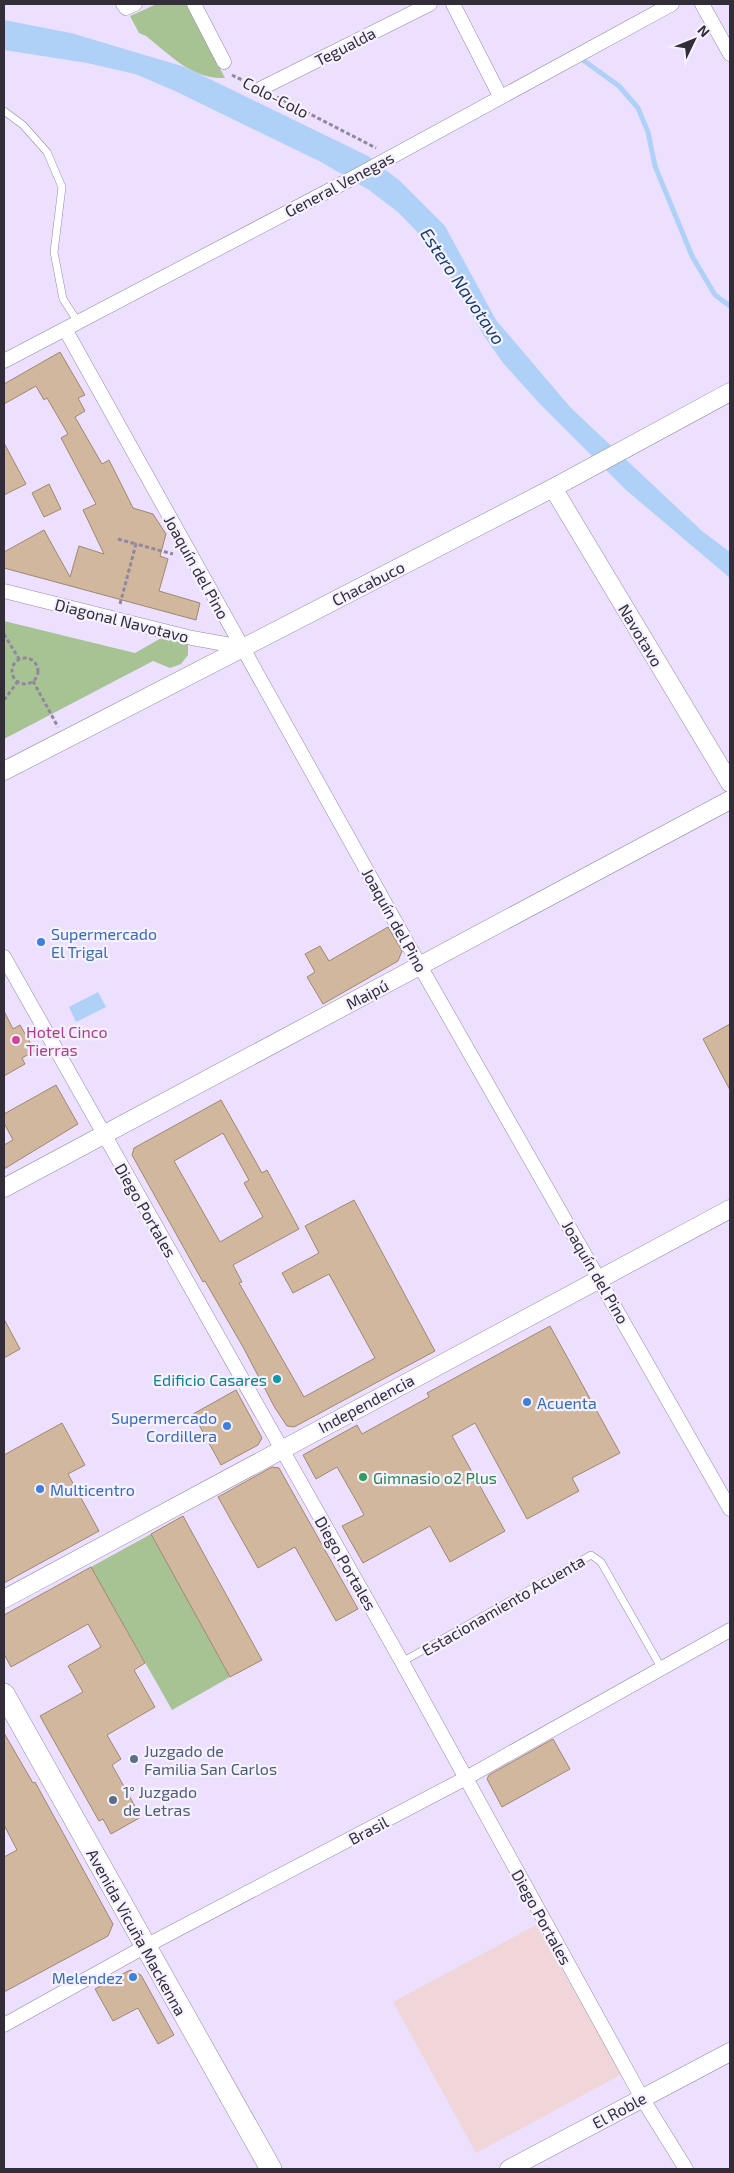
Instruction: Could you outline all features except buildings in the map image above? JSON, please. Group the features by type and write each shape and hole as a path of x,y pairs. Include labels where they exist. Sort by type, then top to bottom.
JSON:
{"main road":[{"name":"Avenida Vicuña Mackenna","path":"4,1694 144,1947 272,2169"}],"street":[{"path":"194,4 224,62"},
{"name":"Tegualda","path":"260,89 430,4"},
{"path":"453,4 500,96"},
{"name":"General Venegas","path":"4,361 349,180 500,96 672,4"},
{"path":"702,4 730,54"},
{"name":"Joaquín del Pino","path":"65,329 420,966 600,1278 730,1509"},
{"name":"Chacabuco","path":"4,771 552,488 730,392"},
{"name":"Navotavo","path":"552,488 730,783"},
{"name":"Diagonal Navotavo","path":"4,591 192,638 242,647"},
{"name":"Maipú","path":"4,1188 730,800"},
{"name":"Diego Portales","path":"6,967 282,1448 642,2098 686,2169"},
{"name":"Independencia","path":"4,1599 730,1209"},
{"name":"Brasil","path":"4,2025 144,1947 466,1778 730,1630"},
{"name":"El Roble","path":"509,2169 730,2052"}],"lane":[{"path":"4,111 23,125 47,152 62,187 54,252 63,299 78,322"},
{"name":"Estacionamiento Acuenta","path":"402,1662 591,1556 601,1562 662,1669"}],"path":[{"name":"Colo-Colo","path":"224,62 230,74 392,156"},
{"path":"118,539 193,559"},
{"path":"116,618 136,544"},
{"path":"4,634 20,659"},
{"path":"28,658 37,665 38,674 34,681 27,684 18,681 14,677 12,669 20,659 28,658"},
{"path":"4,700 18,681"},
{"path":"34,681 64,739"}],"shaded area":[{"path":"536,1925 622,2074 476,2153 393,2002"}],"green space":[{"path":"157,4 186,4 225,78 213,78 192,71 146,36 139,33 130,16"},
{"path":"4,621 135,653 163,637 188,643 188,655 181,664 170,668 153,661 4,739"},
{"path":"151,1534 230,1677 172,1710 91,1567"}],"water":[{"name":"Estero Navotavo","path":"4,20 71,33 185,67 368,156 400,181 445,226 496,320 571,408 702,531 730,552 730,578 626,490 540,404 503,363 484,336 447,271 426,241 399,213 369,190 321,162 175,91 135,74 87,63 4,50"},
{"path":"98,992 106,1007 76,1022 69,1007"}],"waterway":[{"path":"583,60 619,86 638,108 648,132 655,166 692,256 715,295 730,306"}],"place":[{"name":"Supermercado El Trigal","path":"41,942"},
{"name":"Hotel Cinco Tierras","path":"16,1040"},
{"name":"Edificio Casares","path":"277,1379"},
{"name":"Acuenta","path":"527,1402"},
{"name":"Supermercado Cordillera","path":"227,1426"},
{"name":"Gimnasio o2 Plus","path":"363,1477"},
{"name":"Multicentro","path":"40,1489"},
{"name":"Juzgado de Familia San Carlos","path":"134,1759"},
{"name":"1° Juzgado de Letras","path":"113,1800"},
{"name":"Melendez","path":"133,1977"}]}
